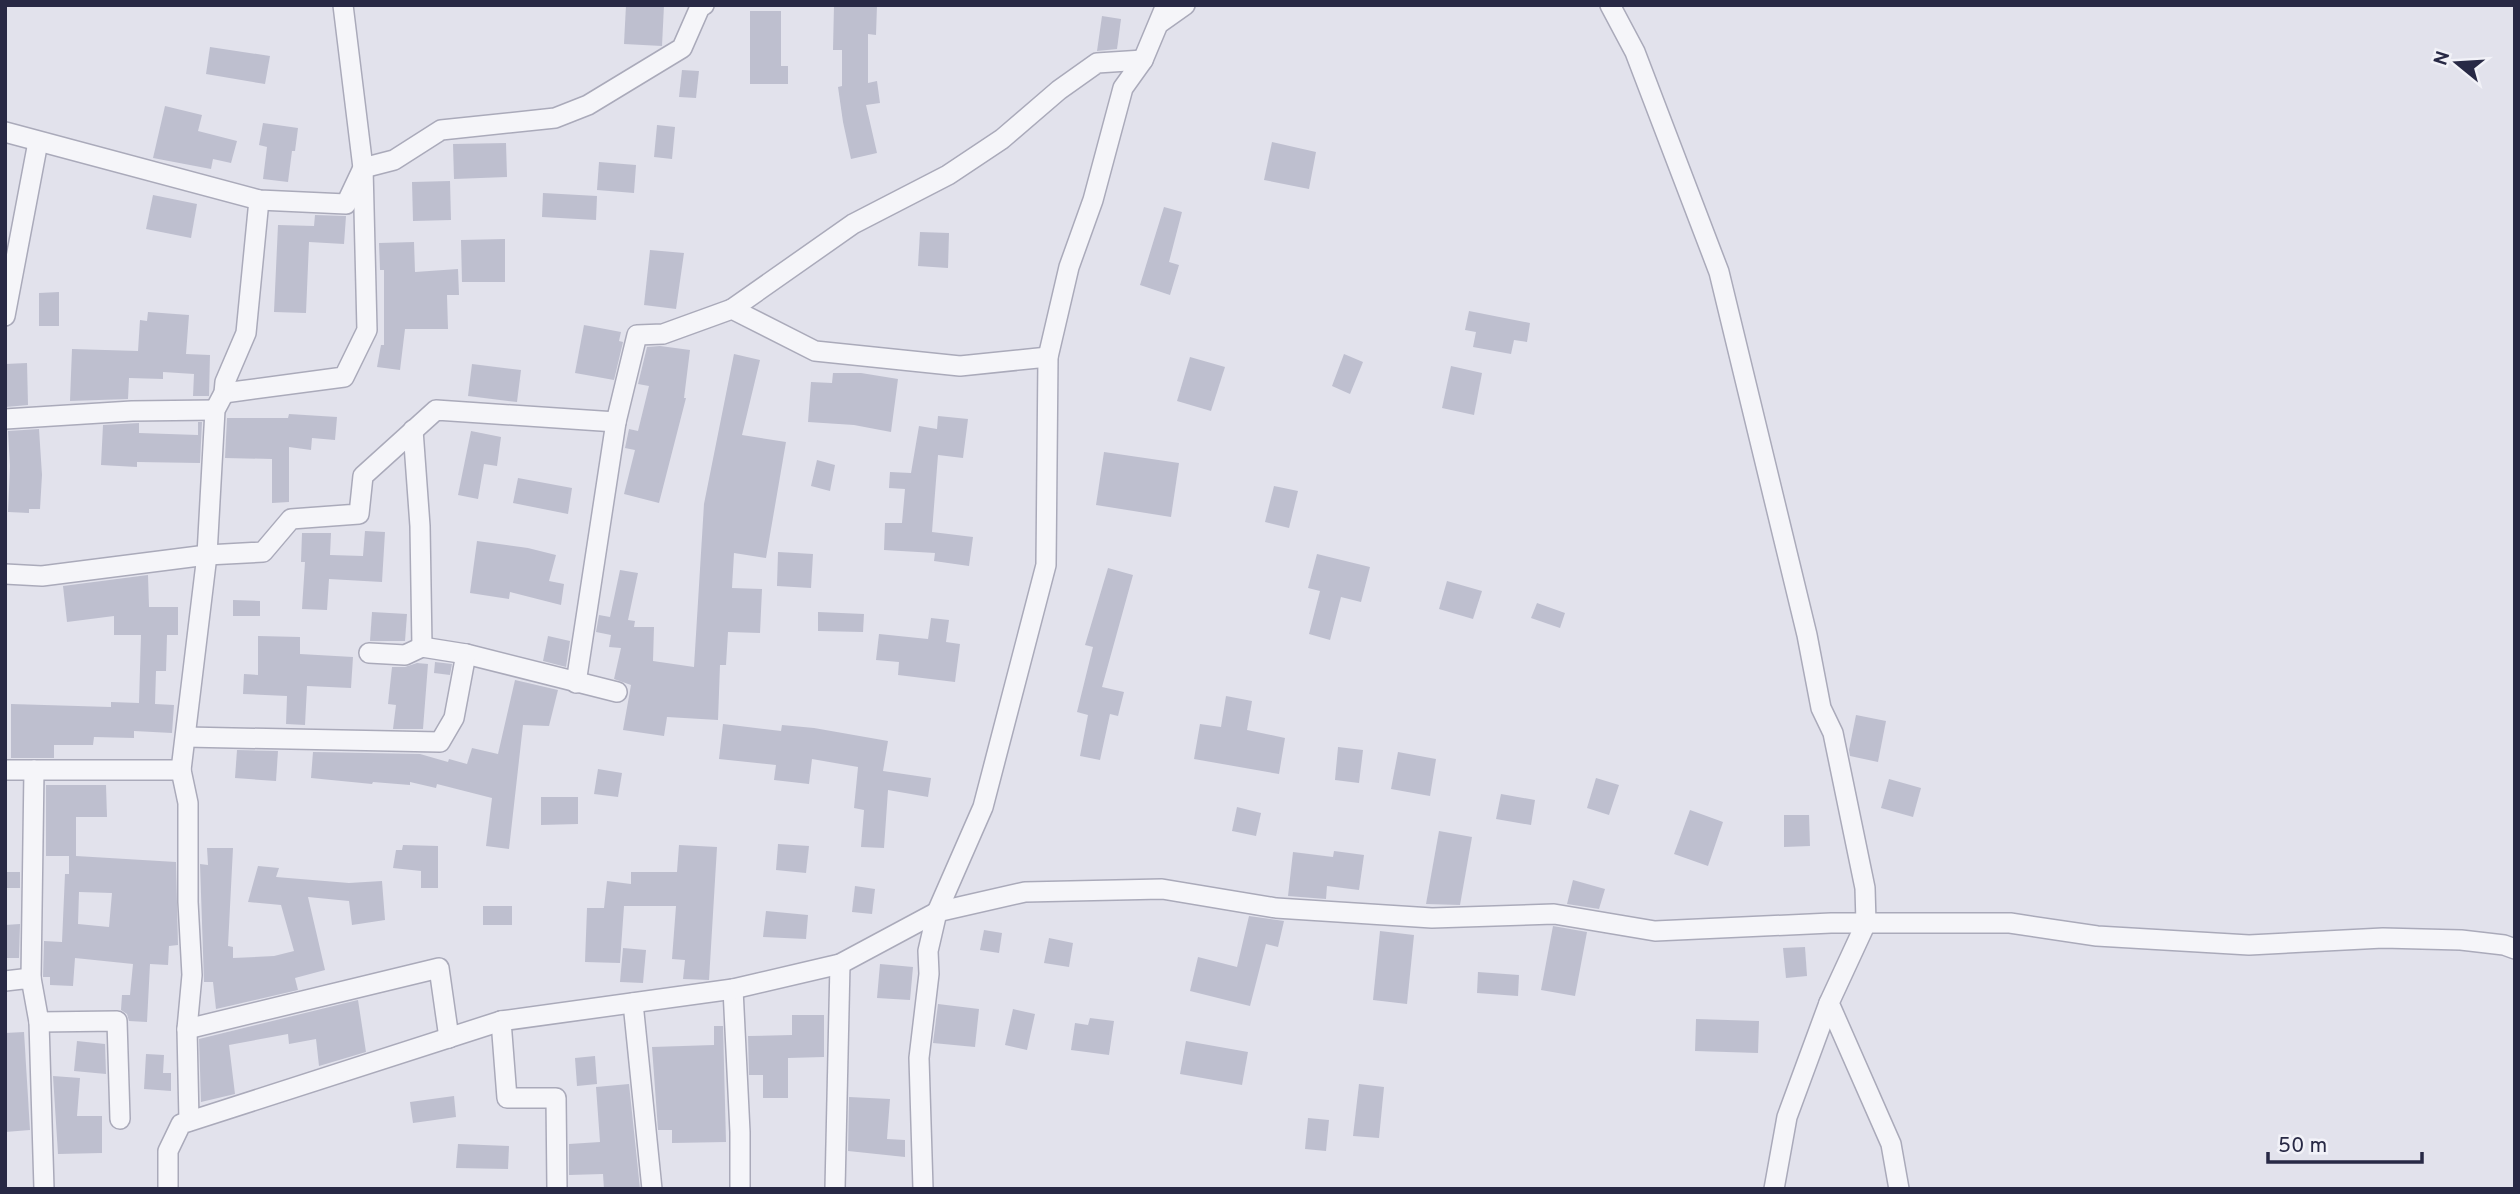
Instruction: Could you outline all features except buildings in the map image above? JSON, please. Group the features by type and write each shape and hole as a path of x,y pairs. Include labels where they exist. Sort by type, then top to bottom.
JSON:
{"street":[{"path":"5,419 220,402 344,377 367,330 363,168 343,5"},
{"path":"363,168 394,160 441,130 555,118 588,105 681,48 699,7 704,5"},
{"path":"923,1189 919,1058 929,974 928,951 937,912 983,807 1046,565 1048,357 1069,267 1093,200 1123,88 1143,60 1163,14 1185,5"},
{"path":"1610,5 1635,52 1718,272 1803,622 1821,708 1833,733 1866,888 1866,923 1829,1003 1787,1117 1774,1189"},
{"path":"576,683 617,422 637,335 663,334 732,309 853,224 948,175 1002,139 1059,90 1097,63 1143,60"},
{"path":"5,132 259,200 346,204 363,168"},
{"path":"5,316 38,142"},
{"path":"189,1121 187,1029 192,975 187,891 188,803 181,770 207,555 220,402 225,382 246,333 259,200"},
{"path":"732,309 815,351 960,366 1048,357"},
{"path":"5,574 42,576 207,555 263,552 292,519 359,514 363,476 436,411 617,422"},
{"path":"413,430 420,526 422,647"},
{"path":"369,653 405,655 422,647 466,654 617,692"},
{"path":"186,737 440,742 454,718 466,654"},
{"path":"5,770 181,770"},
{"path":"34,770 31,978 39,1022 44,1189"},
{"path":"168,1189 168,1151 181,1124 189,1121 501,1021 733,989 840,964 937,912 1025,892 1162,889 1276,908 1432,918 1554,914 1656,931 1866,923 2010,923 2098,936 2249,945 2383,938 2461,940 2504,945 2515,949"},
{"path":"835,1189 840,964"},
{"path":"187,1029 439,968 449,1038"},
{"path":"5,981 31,978"},
{"path":"733,989 740,1189"},
{"path":"633,1003 652,1189"},
{"path":"1829,1003 1891,1144 1899,1189"},
{"path":"39,1022 117,1021 120,1119"},
{"path":"501,1021 507,1098 556,1098 557,1189"}]}
